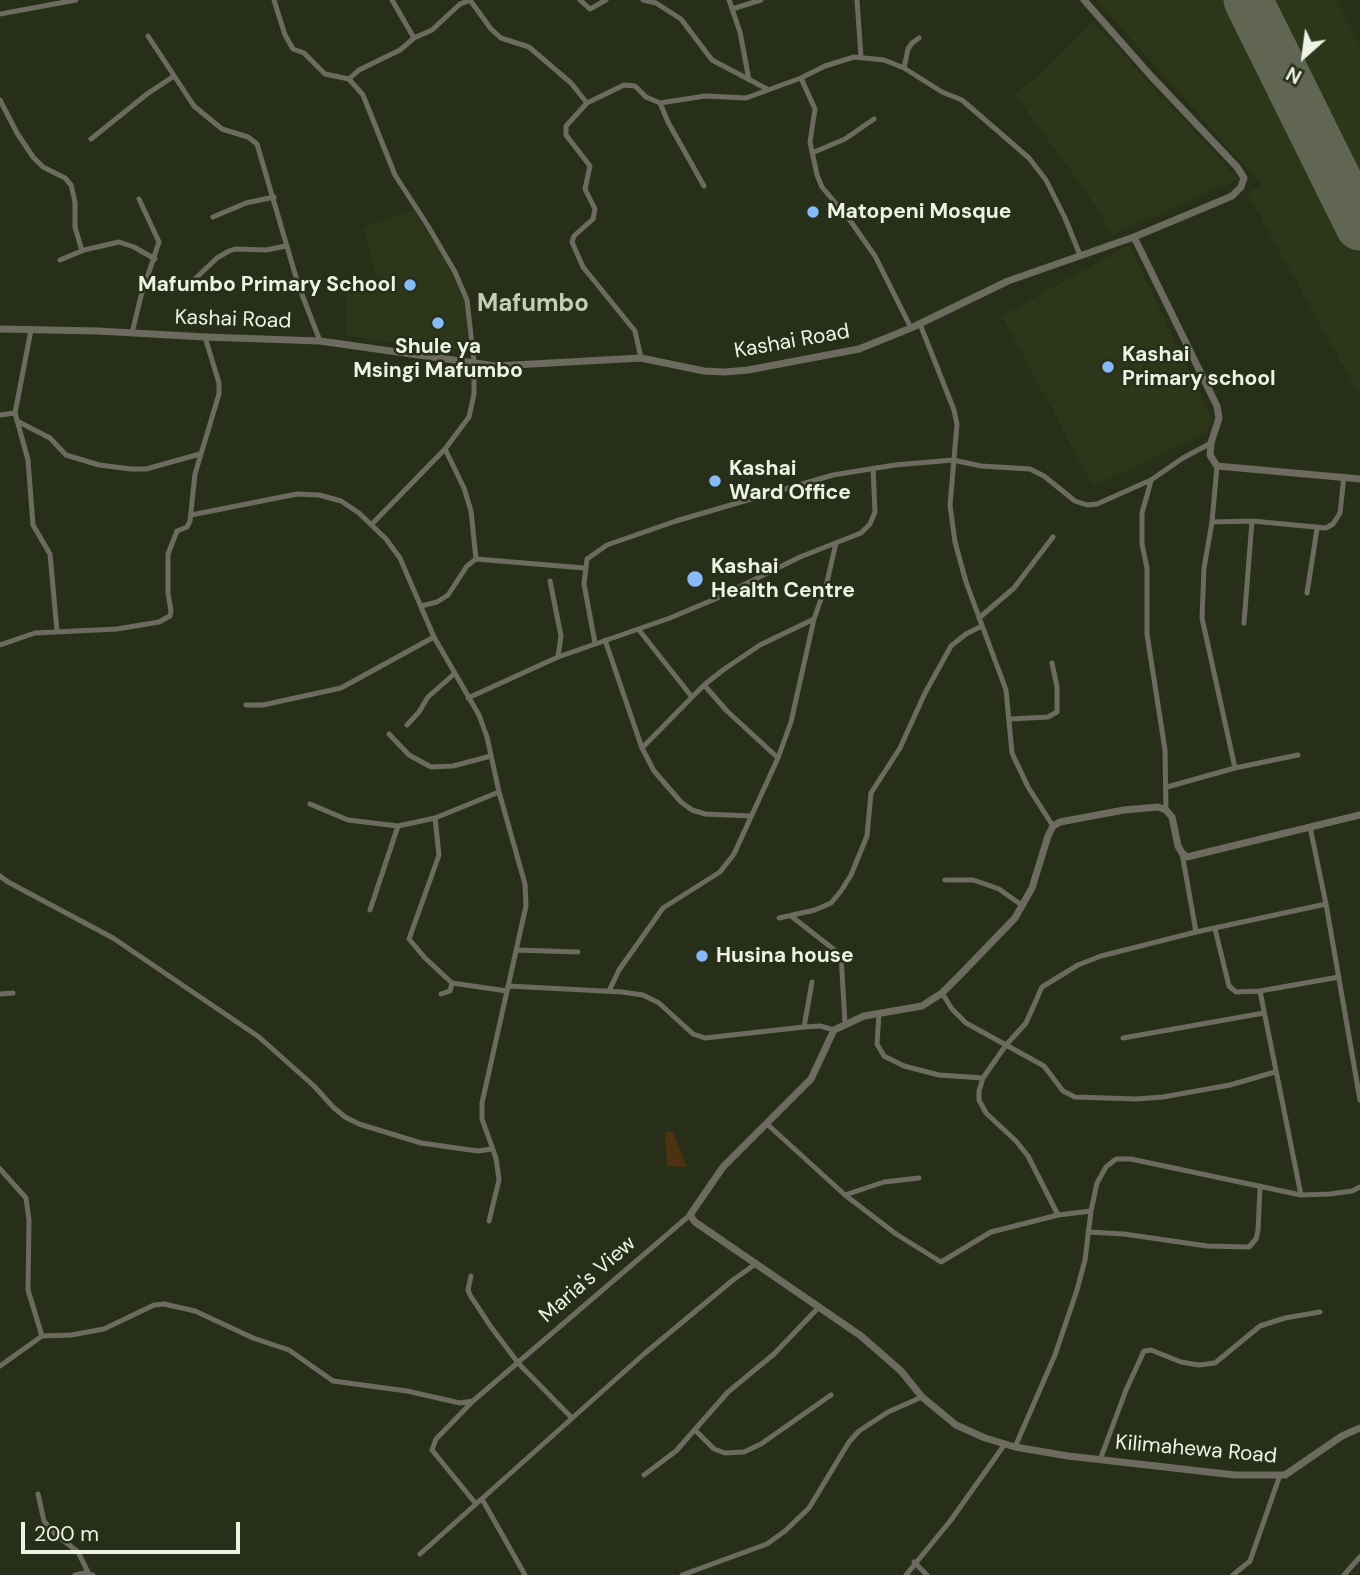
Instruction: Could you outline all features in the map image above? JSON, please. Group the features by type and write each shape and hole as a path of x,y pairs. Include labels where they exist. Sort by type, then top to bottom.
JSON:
{"street":[{"path":"0,13 76,0"},
{"path":"274,0 285,35 293,49 304,52 325,74 349,79 363,94 395,174 429,226 467,300 474,362 474,394 469,417 445,449 372,524"},
{"path":"392,0 414,38"},
{"path":"349,79 359,70 400,50 414,38 432,30 460,4 470,0 501,38 529,47 571,83 587,103"},
{"path":"580,0 590,9 606,0"},
{"path":"643,0 656,3 681,19 712,60 767,89"},
{"path":"729,0 740,32 749,80"},
{"path":"732,9 761,0"},
{"path":"857,0 861,57"},
{"name":"Kashai Road","path":"1,327 320,341 509,366 640,358 704,371 748,370 859,349 920,324 1008,281 1134,237 1232,196 1241,187 1244,178 1237,167 1084,0"},
{"path":"148,36 194,106 222,129 248,136 257,144 286,246 320,341"},
{"path":"904,68 908,49 919,38"},
{"path":"640,358 635,331 583,267 572,242 574,236 596,214 585,189 590,166 566,135 566,126 587,103 630,84 646,97 660,103 705,96 746,98 836,62 861,57 884,60 962,100 1029,158 1045,180 1065,218 1080,255"},
{"path":"91,139 174,76"},
{"path":"801,78 815,109 810,142 822,187 875,256 911,328"},
{"path":"0,100 33,157 43,167 65,178 71,185 75,202 75,226 82,251"},
{"path":"660,103 704,186"},
{"path":"811,153 845,139 874,119"},
{"path":"213,217 246,203 274,197"},
{"path":"132,333 141,296 155,260 159,238 138,199"},
{"path":"1134,237 1217,406 1219,418 1210,455 1217,466 1212,522 1202,580 1202,618 1235,768"},
{"path":"60,260 101,245 125,243 155,260"},
{"path":"196,278 229,251 259,251 286,246"},
{"path":"920,324 957,424 950,505 955,542 1006,690 1010,719 1009,740 1017,768 1053,827"},
{"path":"31,330 15,413 28,460 33,525 50,554 57,631"},
{"path":"0,645 35,633 117,629 167,620 172,611 168,593 167,554 177,531 187,527 191,515 195,474 219,394 219,383 205,337"},
{"path":"0,415 15,413"},
{"path":"17,421 50,438 66,455 99,465 146,469 200,454"},
{"path":"595,643 584,584 586,559 594,552 618,541 833,475 953,460 981,466 1030,469 1044,475 1075,501 1087,505 1097,504 1152,480 1183,458 1211,443"},
{"path":"445,449 464,488 471,511 477,559"},
{"path":"1217,466 1360,479"},
{"path":"468,698 558,657 639,630 715,599 800,557 862,533 874,517 873,468"},
{"path":"1212,522 1252,522 1326,528 1337,519 1344,477"},
{"path":"1152,480 1142,513 1142,544 1147,568 1147,634 1165,750 1166,810"},
{"path":"191,515 297,494 319,495 341,501 372,524 400,558 434,637 479,715 526,884 525,916 482,1102 482,1119 496,1158 499,1180 489,1221"},
{"path":"1244,623 1252,522"},
{"path":"1307,593 1317,529"},
{"path":"979,618 1014,588 1053,537"},
{"path":"609,991 618,970 663,908 720,872 729,863 778,758 790,722 814,619 827,582 836,543"},
{"path":"421,606 437,602 448,595 467,566 477,559 584,568"},
{"path":"550,581 561,636 558,657"},
{"path":"642,748 704,685 760,645 814,619"},
{"path":"779,918 831,903 841,891 852,875 867,836 871,793 900,748 951,646 982,626"},
{"path":"639,630 692,697"},
{"path":"246,705 263,705 341,688 434,637"},
{"path":"605,640 642,748 654,771 681,802 692,810 705,814 751,816"},
{"path":"1010,719 1048,717 1057,712 1057,687 1052,663"},
{"path":"407,724 419,712 428,697 454,674"},
{"path":"704,685 727,711 778,758"},
{"path":"389,734 409,755 431,767 453,766 491,756"},
{"path":"1167,788 1235,768 1298,755"},
{"path":"310,804 348,820 398,826 435,818 499,792"},
{"path":"435,818 439,855 409,939 452,983 643,995 659,1003 699,1037 716,1038 820,1026 834,1030 845,1023 879,1013 922,1006 942,993 1015,918 1023,906 1053,827 1060,822 1124,810 1158,807 1166,810 1172,817 1182,853 1196,932"},
{"path":"1182,853 1187,857 1196,856 1360,815"},
{"path":"370,910 398,826"},
{"path":"1310,827 1360,1100"},
{"path":"0,876 113,938 258,1037 314,1086 332,1107 352,1121 421,1143 478,1151 492,1149"},
{"path":"945,880 973,880 985,884 999,889 1023,906"},
{"path":"1058,1216 1028,1156 1016,1141 986,1114 979,1100 983,1078 1006,1045 1026,1023 1042,988 1062,974 1101,956 1326,904"},
{"path":"791,916 841,955 845,1023"},
{"path":"1215,929 1229,986 1236,992 1260,991 1339,977"},
{"path":"516,950 578,952"},
{"path":"804,1027 812,982"},
{"path":"441,993 450,991 452,983"},
{"path":"1260,991 1301,1195"},
{"path":"0,994 13,993"},
{"path":"942,993 958,1016 1044,1066 1062,1091 1075,1097 1163,1097 1230,1085 1275,1072"},
{"path":"879,1013 877,1044 884,1056 919,1070 983,1078"},
{"path":"1123,1038 1264,1013"},
{"name":"Maria's View","path":"477,1504 432,1450 436,1439 473,1401 690,1215 723,1167 811,1079 834,1030"},
{"path":"767,1124 845,1195 896,1234 942,1262 991,1232 1058,1216 1091,1212"},
{"path":"1015,1447 1068,1319 1085,1259 1097,1183 1105,1167 1116,1159 1131,1159 1301,1195 1341,1193 1360,1186"},
{"path":"0,1169 26,1198 29,1220 28,1290 42,1336"},
{"path":"845,1195 884,1182 919,1178"},
{"path":"1088,1232 1207,1246 1249,1247 1256,1239 1258,1231 1260,1188"},
{"name":"Kilimahewa Road","path":"690,1215 695,1222 883,1353 922,1397 956,1425 985,1438 1015,1447 1100,1460 1235,1475 1285,1475 1342,1436 1360,1428"},
{"path":"420,1554 571,1417 757,1263"},
{"path":"471,1276 468,1290 470,1295 519,1364 571,1417"},
{"path":"0,1366 42,1336 87,1333 104,1329 154,1305 178,1306 299,1354 333,1381 407,1391 460,1403 473,1401"},
{"path":"644,1475 676,1451 727,1392 774,1353 819,1307"},
{"path":"1100,1460 1126,1390 1144,1352 1151,1350 1199,1366 1215,1363 1260,1326 1284,1318 1320,1312"},
{"path":"695,1430 714,1449 725,1453 744,1452 761,1444 831,1395"},
{"path":"682,1575 767,1544 785,1531 809,1508 849,1442 859,1431 888,1412 922,1397"},
{"path":"906,1575 951,1520 1005,1444"},
{"path":"1233,1575 1250,1561 1280,1475"},
{"path":"38,1494 44,1521 54,1533 78,1552 91,1574 75,1575"},
{"path":"482,1499 525,1575"},
{"path":"1344,1575 1360,1557"},
{"path":"914,1562 927,1575"}],"shaded area":[{"path":"1096,0 1337,0 1360,46 1360,396 1247,193 1262,185"},
{"path":"1093,22 1238,179 1112,235 1096,206 1014,93 1036,79"},
{"name":"Mafumbo Primary School","path":"414,211 451,268 467,300 466,355 346,335 347,289 377,280 363,227"},
{"name":"Kashai Primary school","path":"1129,245 1212,418 1208,432 1093,486 1002,316"},
{"path":"673,1131 687,1167 667,1166 665,1132"}],"runway":[{"path":"1248,0 1360,226"}],"place":[{"name":"Matopeni Mosque","path":"813,212"},
{"name":"Mafumbo Primary School","path":"410,285"},
{"name":"Shule ya Msingi Mafumbo","path":"438,323"},
{"name":"Kashai Primary school","path":"1108,367"},
{"name":"Kashai Ward Office","path":"715,481"},
{"name":"Kashai Health Centre","path":"695,579"},
{"name":"Husina house","path":"702,956"}],"district":[{"name":"Mafumbo","path":"533,305"}]}
